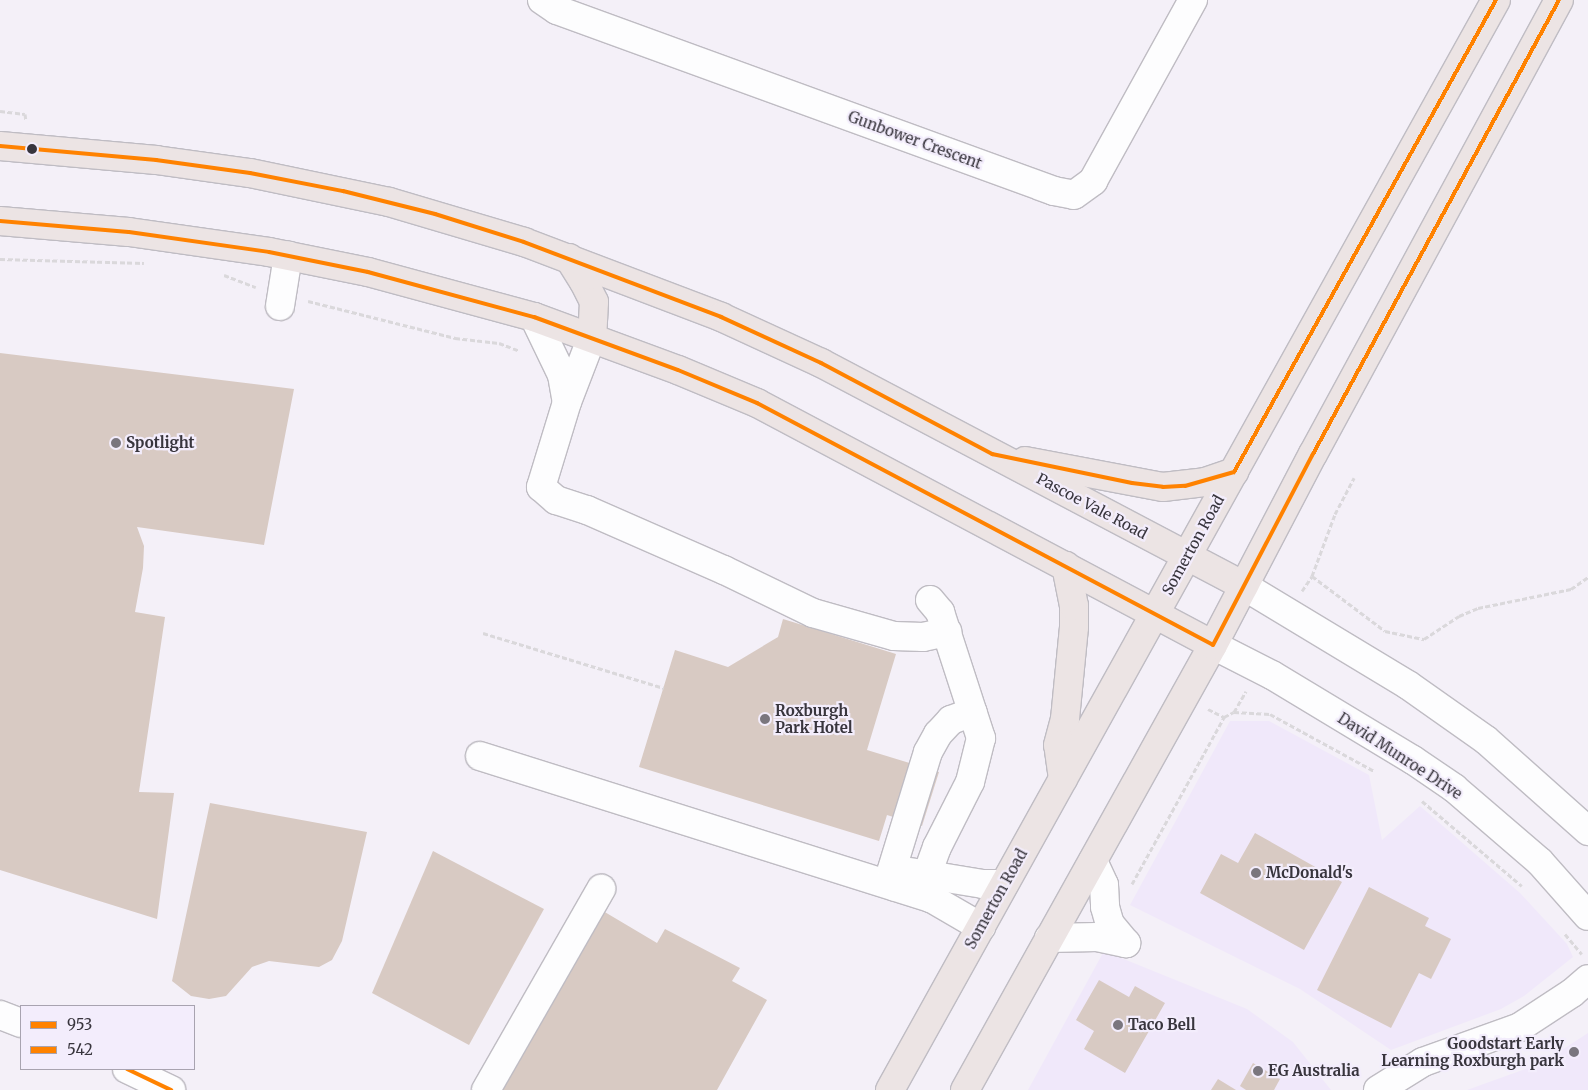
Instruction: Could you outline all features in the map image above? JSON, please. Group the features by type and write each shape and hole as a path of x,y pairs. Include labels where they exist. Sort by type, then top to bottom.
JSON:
{"main road":[{"name":"Somerton Road","path":"890,1090 1496,0"},
{"path":"965,1090 1213,645 1313,454 1559,0"},
{"name":"Pascoe Vale Road","path":"0,146 175,162 250,173 343,191 480,227 569,258 721,317 821,363 1244,586"},
{"path":"0,221 66,225 129,232 288,256 368,272 534,317 592,337 757,403 1213,645"},
{"path":"569,258 594,302 592,337"},
{"path":"992,454 1163,487 1205,482 1234,472"},
{"path":"1063,779 1058,745 1065,719 1074,627 1073,599 1066,566"}],"street":[{"name":"Gunbower Crescent","path":"542,0 557,10 576,17 1054,191 1074,195 1092,182 1193,0"},
{"path":"280,306 288,256"},
{"path":"534,317 562,375 567,402"},
{"path":"592,337 567,402 541,487 556,500 587,510 716,567 813,613 894,636 923,638 947,632"},
{"path":"1244,586 1424,696 1486,740 1588,831"},
{"path":"929,887 937,846 970,782 978,760 981,738 940,612 930,600"},
{"name":"David Munroe Drive","path":"1213,645 1272,675 1413,760 1454,788 1540,862 1588,916"},
{"path":"893,878 928,752 938,734 951,720 973,712"},
{"path":"480,756 819,863 929,887 1004,884"},
{"path":"1049,938 1097,937 1126,943 1110,924 1105,907 1104,885 1093,861"},
{"path":"929,887 980,927"},
{"path":"486,1090 601,889"},
{"path":"1378,1090 1423,1062 1520,1027 1572,993 1586,968"},
{"path":"0,1015 20,1023"},
{"path":"129,1070 171,1090"}],"path":[{"path":"0,111 25,114 25,121 34,121"},
{"path":"1302,592 1312,576 1335,514 1354,478"},
{"path":"1312,576 1385,631 1424,639 1459,616 1478,608 1571,589 1588,577"},
{"path":"483,633 664,688"},
{"path":"1110,924 1224,718 1234,712 1247,688"},
{"path":"1204,706 1224,718"},
{"path":"1234,712 1270,714 1374,772"},
{"path":"1414,795 1527,891"},
{"path":"1558,926 1586,968"}],"shaded area":[{"path":"1230,721 1269,721 1369,775 1382,840 1420,806 1520,893 1567,944 1573,957 1524,996 1501,1009 1391,1050 1300,989 1130,905"},
{"path":"1104,951 1247,1009 1293,1042 1331,1090 1028,1090"},
{"name":"Goodstart Early Learning Roxburgh park","path":"1588,1033 1588,1090 1467,1090 1542,1063"}],"building":[{"path":"0,353 294,389 264,545 137,527 144,546 143,568 135,612 165,617 139,792 174,793 157,919 0,870"},
{"name":"Roxburgh Park Hotel","path":"783,619 896,654 867,750 939,772 922,826 887,815 879,841 639,767 675,650 728,667 778,637"},
{"path":"210,803 367,832 342,941 332,960 319,967 269,961 252,967 226,996 209,999 191,996 172,981"},
{"path":"1255,833 1342,882 1304,950 1200,893 1221,854 1238,863"},
{"path":"433,851 544,909 469,1045 372,993"},
{"path":"1369,887 1429,918 1425,926 1451,939 1431,979 1419,973 1391,1028 1317,990"},
{"path":"598,908 657,943 665,929 740,968 732,981 767,1000 717,1090 497,1090"},
{"name":"Taco Bell","path":"1099,980 1129,997 1135,986 1165,1003 1125,1073 1084,1049 1094,1031 1076,1020"},
{"name":"EG Australia","path":"1253,1063 1280,1079 1274,1090 1246,1090 1240,1086"},
{"path":"1218,1079 1236,1090 1211,1090"}],"transit line":[{"name":"953","path":"0,146 156,160 250,173 343,191 435,214 524,242 721,317 821,363 992,454 1132,483 1163,487 1185,486 1234,472 1496,0"},
{"name":"953","path":"0,221 129,232 269,252 368,272 534,317 678,370 757,403 1213,645 1313,454 1559,0"},
{"name":"542","path":"129,1070 171,1090"}],"place":[{"name":"Spotlight","path":"116,443"},
{"name":"Roxburgh Park Hotel","path":"765,719"},
{"name":"McDonald's","path":"1256,873"},
{"name":"Taco Bell","path":"1118,1025"},
{"name":"Goodstart Early Learning Roxburgh park","path":"1574,1052"},
{"name":"EG Australia","path":"1258,1071"}]}
